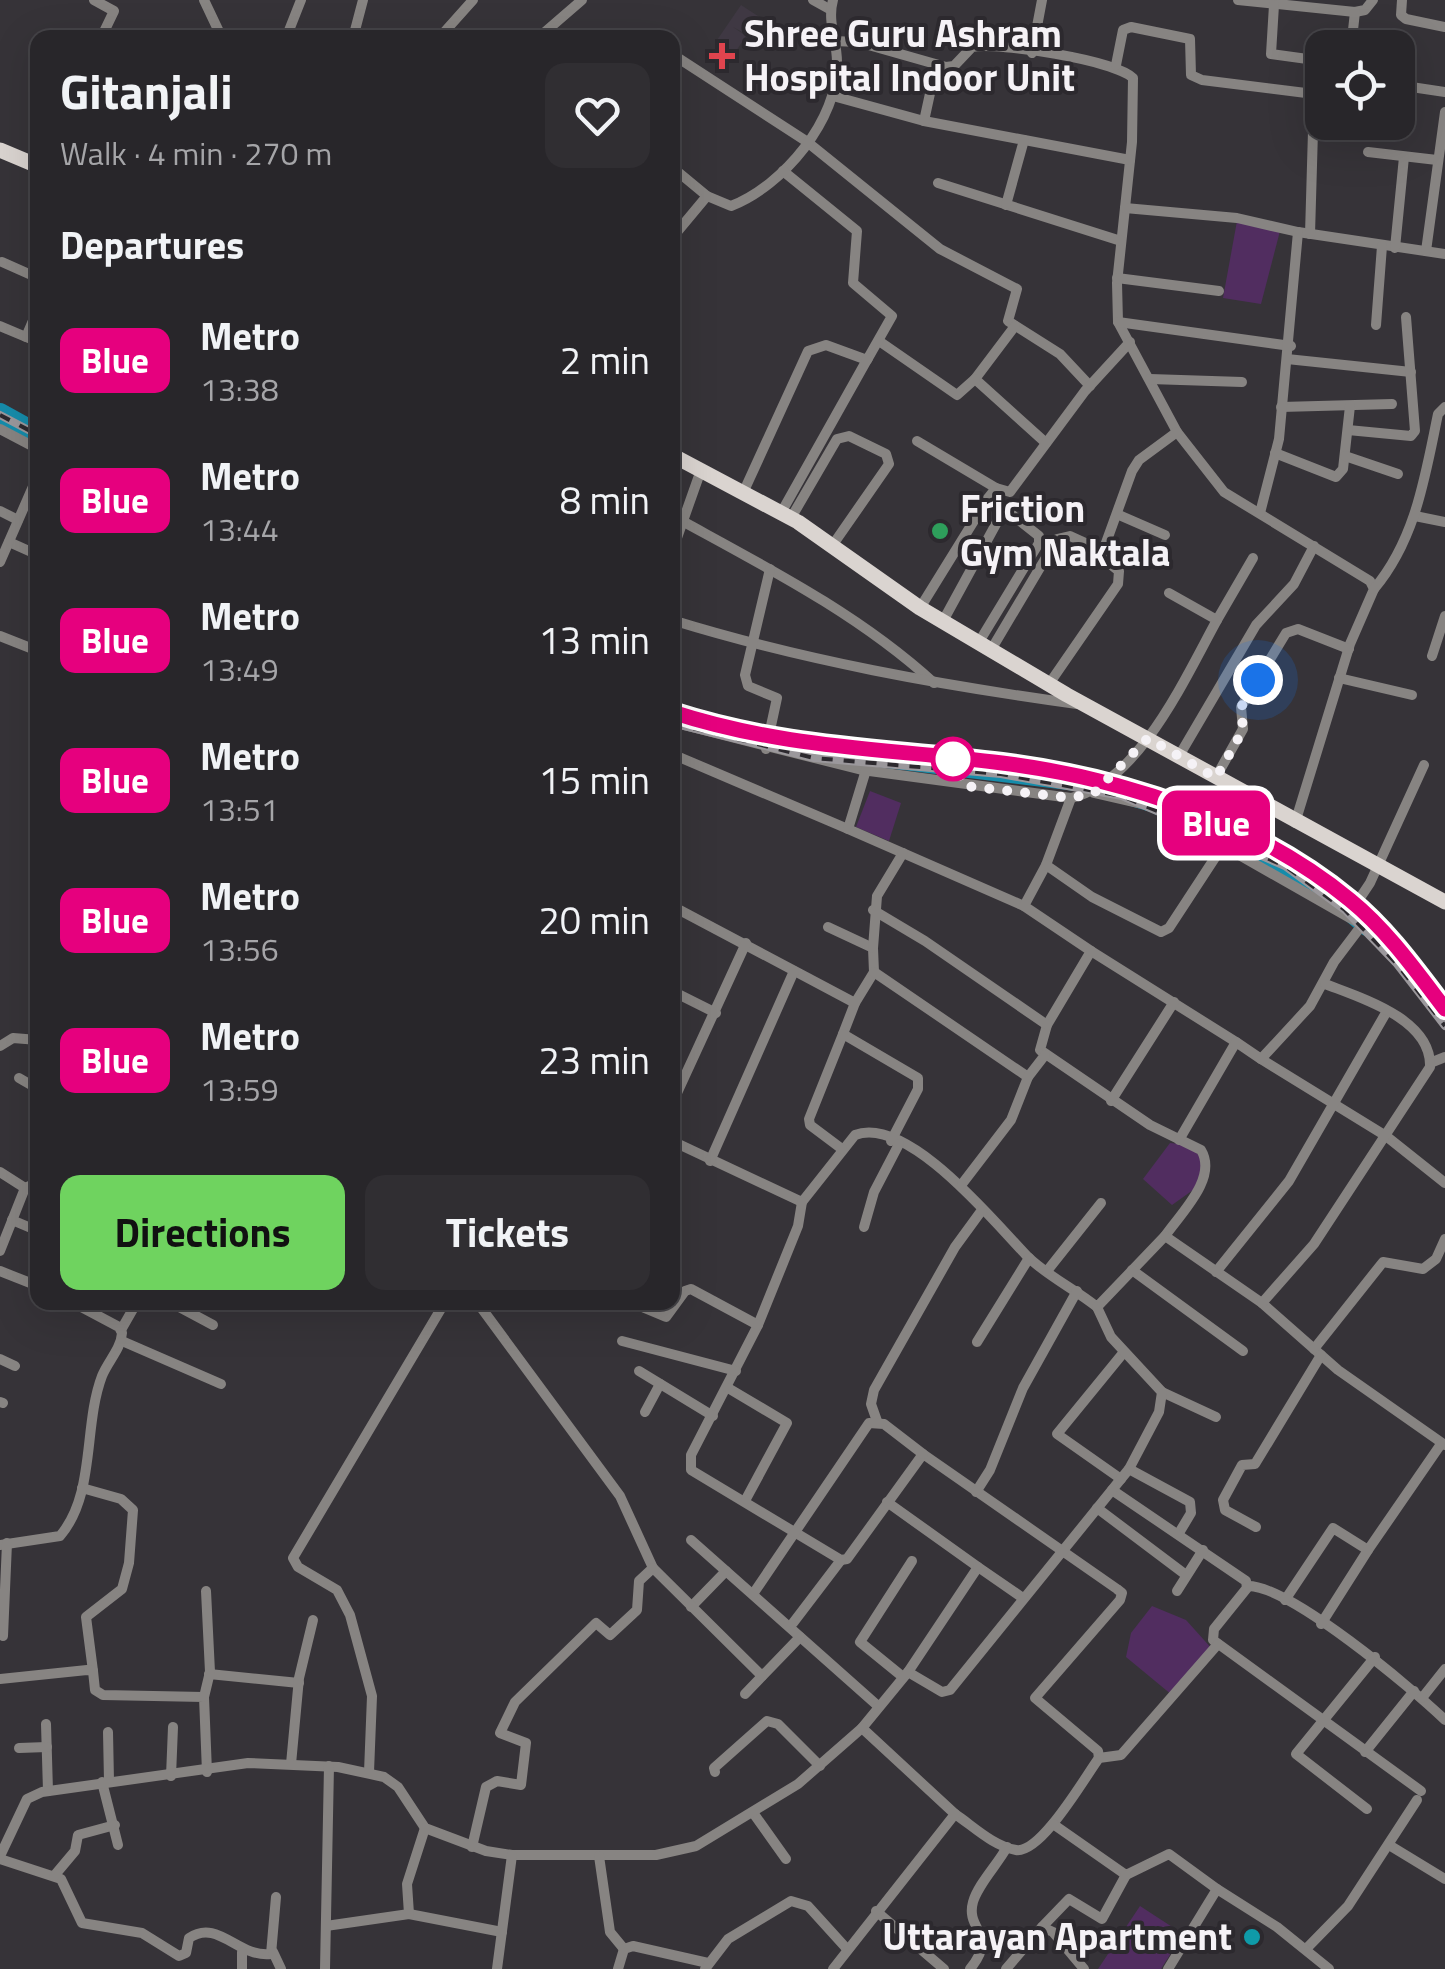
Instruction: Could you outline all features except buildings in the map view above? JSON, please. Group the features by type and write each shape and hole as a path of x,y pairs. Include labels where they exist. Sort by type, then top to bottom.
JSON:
{"main road":[{"path":"0,150 30,163"},
{"path":"680,460 786,516 920,608 1049,684 1295,824 1445,902"}],"street":[{"path":"94,0 116,6 105,30"},
{"path":"204,0 218,30"},
{"path":"289,30 302,0"},
{"path":"359,30 363,0"},
{"path":"446,30 473,0"},
{"path":"547,30 582,0"},
{"path":"680,174 708,196 731,206 760,192 783,171 806,141 833,96 838,60 832,5 813,0"},
{"path":"1032,53 1042,0"},
{"path":"1238,0 1355,12 1365,10 1373,0"},
{"path":"1402,0 1401,14 1406,19 1445,27"},
{"path":"1274,5 1271,54 1305,59"},
{"path":"1353,30 1355,12"},
{"path":"1116,66 1123,30 1131,27 1190,38 1189,68 1192,75 1202,80 1305,93"},
{"path":"834,41 858,42 936,66 954,66 974,46 1116,66 1128,73 1136,85 1117,278 1118,322 1177,432 1224,492 1370,581 1374,589"},
{"path":"680,59 806,141 940,249 1017,289 1008,321 1060,354 1090,386"},
{"path":"924,121 936,66"},
{"path":"1415,87 1445,92 1445,81"},
{"path":"833,96 924,121 1130,160"},
{"path":"1426,251 1445,112"},
{"path":"1006,204 1024,140"},
{"path":"1260,514 1282,406 1312,140"},
{"path":"1368,152 1437,160"},
{"path":"1395,248 1404,156"},
{"path":"783,171 857,230 853,283 892,310 786,516"},
{"path":"938,182 1121,241"},
{"path":"680,229 708,196"},
{"path":"1125,208 1238,218 1304,233 1445,254"},
{"path":"1376,325 1382,246"},
{"path":"2,262 30,274"},
{"path":"1117,278 1219,292"},
{"path":"1348,430 1410,436 1414,431 1406,318"},
{"path":"1118,322 1290,346"},
{"path":"0,326 30,339"},
{"path":"879,340 957,395 975,379 1016,326"},
{"path":"26,337 30,328"},
{"path":"917,441 996,488 1010,492 1090,386 1130,342"},
{"path":"742,493 808,351 826,345 869,357"},
{"path":"1287,359 1410,372"},
{"path":"975,379 1046,442"},
{"path":"1150,379 1242,382"},
{"path":"1282,406 1392,404"},
{"path":"1275,452 1336,478 1345,456 1350,406"},
{"path":"1295,824 1349,649 1374,589 1392,567 1416,516 1438,414 1445,407"},
{"path":"0,429 30,445"},
{"path":"1049,684 1118,584 1119,571 1104,559 1103,551 1139,460 1177,432"},
{"path":"786,516 837,439 849,436 886,454 888,464 832,546"},
{"path":"1345,456 1398,474"},
{"path":"680,532 701,470"},
{"path":"920,608 996,488"},
{"path":"0,562 30,493"},
{"path":"981,510 998,520"},
{"path":"0,511 18,520"},
{"path":"943,622 1002,513 1010,513 1040,539 985,646"},
{"path":"1119,515 1165,535"},
{"path":"1416,516 1445,522"},
{"path":"684,522 770,568 902,653 936,684"},
{"path":"985,646 1057,539 1070,536 1103,551"},
{"path":"9,542 30,551"},
{"path":"958,546 978,558"},
{"path":"1179,756 1256,625 1294,584 1314,546"},
{"path":"680,724 767,742 866,770 1071,798 1098,790 1148,738 1253,558"},
{"path":"767,742 777,698 746,681 750,644 770,568"},
{"path":"1169,593 1217,620"},
{"path":"1432,656 1445,616"},
{"path":"680,622 750,644 936,684 1086,705"},
{"path":"1216,778 1243,730 1241,707 1286,633 1298,629 1349,649"},
{"path":"0,636 30,648"},
{"path":"1339,678 1412,695"},
{"path":"680,757 1024,906 1261,1059 1334,1101 1445,1183"},
{"path":"1348,916 1379,866 1424,765"},
{"path":"848,828 866,770"},
{"path":"1098,790 1155,807 1362,924 1396,958 1445,1021"},
{"path":"1024,906 1046,865 1071,798"},
{"path":"1046,865 1092,897 1161,932 1170,928 1224,844"},
{"path":"842,1149 810,1125 810,1119 854,1003 874,972 876,896 904,852"},
{"path":"873,910 925,940 1047,1025"},
{"path":"680,912 746,943 854,1003"},
{"path":"1261,1059 1325,984 1334,962 1362,924"},
{"path":"828,927 873,948"},
{"path":"680,1087 746,943"},
{"path":"1092,952 1038,1045 1045,1055 1111,1101 1201,1150 1208,1166 1165,1236 1097,1307"},
{"path":"710,1161 794,971"},
{"path":"874,972 1028,1077"},
{"path":"1325,984 1387,1011 1424,1044 1430,1063"},
{"path":"680,996 716,1013"},
{"path":"1111,1101 1174,1002"},
{"path":"1216,1272 1289,1181 1387,1011"},
{"path":"844,1034 918,1078 918,1089 874,1192 864,1227"},
{"path":"0,1046 13,1038 30,1039"},
{"path":"1179,1140 1236,1042"},
{"path":"962,1184 1011,1120 1028,1077 1045,1055"},
{"path":"1262,1303 1314,1244 1430,1063 1445,1057"},
{"path":"19,1078 30,1084"},
{"path":"923,1454 847,1559 841,1560 746,1499 691,1470 692,1455 758,1325 798,1226 802,1202 842,1149 862,1132 895,1142 962,1184 1029,1258 1097,1307 1124,1352 1162,1392 1216,1418"},
{"path":"680,1145 802,1202"},
{"path":"0,1172 26,1188"},
{"path":"0,1251 30,1186"},
{"path":"1047,1271 1101,1203"},
{"path":"862,1728 955,1814 1007,1847 1025,1850 1053,1824 1099,1758 1098,1751 1035,1698 1122,1594 876,1421 871,1404 874,1390 948,1259 982,1210"},
{"path":"12,1220 30,1228"},
{"path":"1165,1236 1262,1303 1317,1352 1443,1445 1320,1624"},
{"path":"1256,1527 1225,1510 1223,1500 1242,1465 1256,1464 1317,1352 1375,1268 1393,1261 1423,1269 1436,1259 1445,1239"},
{"path":"977,1342 1029,1258"},
{"path":"1132,1270 1243,1352"},
{"path":"0,1271 30,1283"},
{"path":"680,1297 691,1289 758,1325"},
{"path":"976,1492 990,1470 1023,1388 1077,1291"},
{"path":"84,1310 121,1335 222,1384"},
{"path":"3,1636 4,1544 60,1536 68,1526 82,1488 102,1374 133,1310"},
{"path":"185,1310 214,1325"},
{"path":"369,1772 372,1696 350,1615 337,1590 298,1567 293,1558 440,1310"},
{"path":"483,1310 620,1496 652,1568 762,1676"},
{"path":"649,1310 666,1317 671,1310"},
{"path":"622,1342 736,1371"},
{"path":"1124,1352 1057,1434 1125,1474 1190,1502 1192,1512 1179,1533"},
{"path":"0,1359 15,1366"},
{"path":"638,1371 713,1416"},
{"path":"645,1412 660,1384"},
{"path":"728,1388 787,1423 746,1499"},
{"path":"912,1561 860,1642 905,1674 942,1692 950,1690 1125,1474 1159,1412 1162,1392"},
{"path":"752,1594 869,1424 876,1421"},
{"path":"82,1488 122,1499 133,1510 129,1563 122,1589 86,1616 95,1690 103,1695 204,1698"},
{"path":"1112,1490 1203,1550 1247,1586 1258,1585 1375,1656 1445,1720"},
{"path":"886,1502 1023,1598"},
{"path":"1096,1508 1186,1575"},
{"path":"1285,1600 1333,1528 1368,1550"},
{"path":"691,1540 878,1706"},
{"path":"1177,1590 1203,1550"},
{"path":"793,1623 841,1560"},
{"path":"273,1952 242,1952 225,1936 197,1934 189,1938 186,1953 179,1956 142,1932 88,1926 79,1918 67,1885 54,1876 0,1857 27,1800 48,1791 106,1781 207,1772 248,1763 329,1766 369,1772 398,1787 425,1828 472,1846 512,1855 656,1855 696,1846 754,1814 820,1766 862,1728 905,1674 978,1567"},
{"path":"472,1846 486,1787 497,1781 521,1785 526,1744 500,1732 515,1702 596,1623 610,1635 637,1610 639,1581 652,1568"},
{"path":"692,1607 726,1571"},
{"path":"1247,1586 1214,1629 1213,1640 1366,1752 1419,1796 1348,1906 1306,1949"},
{"path":"206,1591 207,1772"},
{"path":"290,1764 299,1683 312,1620"},
{"path":"745,1694 800,1636"},
{"path":"1099,1758 1122,1756 1218,1644"},
{"path":"1366,1809 1292,1750 1323,1722 1375,1656"},
{"path":"1366,1752 1445,1669"},
{"path":"0,1678 93,1671"},
{"path":"209,1674 299,1683"},
{"path":"716,1772 714,1768 767,1721 778,1724 820,1766"},
{"path":"46,1724 48,1791"},
{"path":"172,1776 173,1726"},
{"path":"108,1732 106,1781 118,1845"},
{"path":"19,1748 47,1747"},
{"path":"325,1969 329,1766"},
{"path":"754,1814 786,1858"},
{"path":"833,1969 955,1814"},
{"path":"1053,1824 1126,1875"},
{"path":"54,1876 75,1851 78,1836 115,1825"},
{"path":"409,1914 407,1884 425,1828"},
{"path":"1389,1845 1445,1879"},
{"path":"970,1969 980,1958 984,1937 975,1920 974,1900 1007,1847"},
{"path":"1006,1969 1069,1900 1102,1919 1126,1875 1169,1854 1329,1969"},
{"path":"497,1969 512,1855"},
{"path":"599,1856 610,1932 624,1949"},
{"path":"1168,1969 1217,1889"},
{"path":"276,1897 273,1952 281,1969"},
{"path":"624,1949 645,1947 707,1966 728,1939 773,1910 798,1900 846,1948"},
{"path":"876,1911 944,1969"},
{"path":"326,1926 409,1914 502,1932"},
{"path":"1042,1927 1053,1932 1084,1969"},
{"path":"618,1969 624,1949"},
{"path":"242,1952 242,1969"},
{"path":"980,1958 992,1969"}],"shaded area":[{"path":"741,5 761,18 750,36 733,27 746,36 734,54 715,43"},
{"path":"1237,221 1280,231 1261,304 1223,298"},
{"path":"870,791 901,803 889,841 856,827"},
{"path":"1170,1143 1190,1145 1208,1166 1193,1190 1172,1205 1143,1179"},
{"path":"1152,1606 1186,1620 1213,1650 1172,1695 1126,1657 1131,1633"},
{"path":"1140,1906 1183,1934 1161,1969 1098,1969"}],"waterway":[{"path":"0,413 30,430"},
{"path":"680,718 813,749 1085,782 1155,803 1288,869 1336,899 1367,926"}],"railway":[{"path":"0,415 30,431"},
{"path":"680,725 814,758 1001,774 1122,796 1285,866 1345,910 1397,964 1445,1026"}],"metro line":[{"name":"Blue","path":"680,714 816,747 1002,763 1126,786 1291,857 1352,902 1405,957 1445,1009"}],"place":[{"name":"Shree Guru Ashram Hospital Indoor Unit","path":"722,56"},
{"name":"Friction Gym Naktala","path":"940,531"},
{"name":"Uttarayan Apartment","path":"1252,1937"}],"route":[{"path":"953,759 965,786 1071,798 1094,792 1148,738 1216,778 1243,730 1241,707 1258,680"}]}
